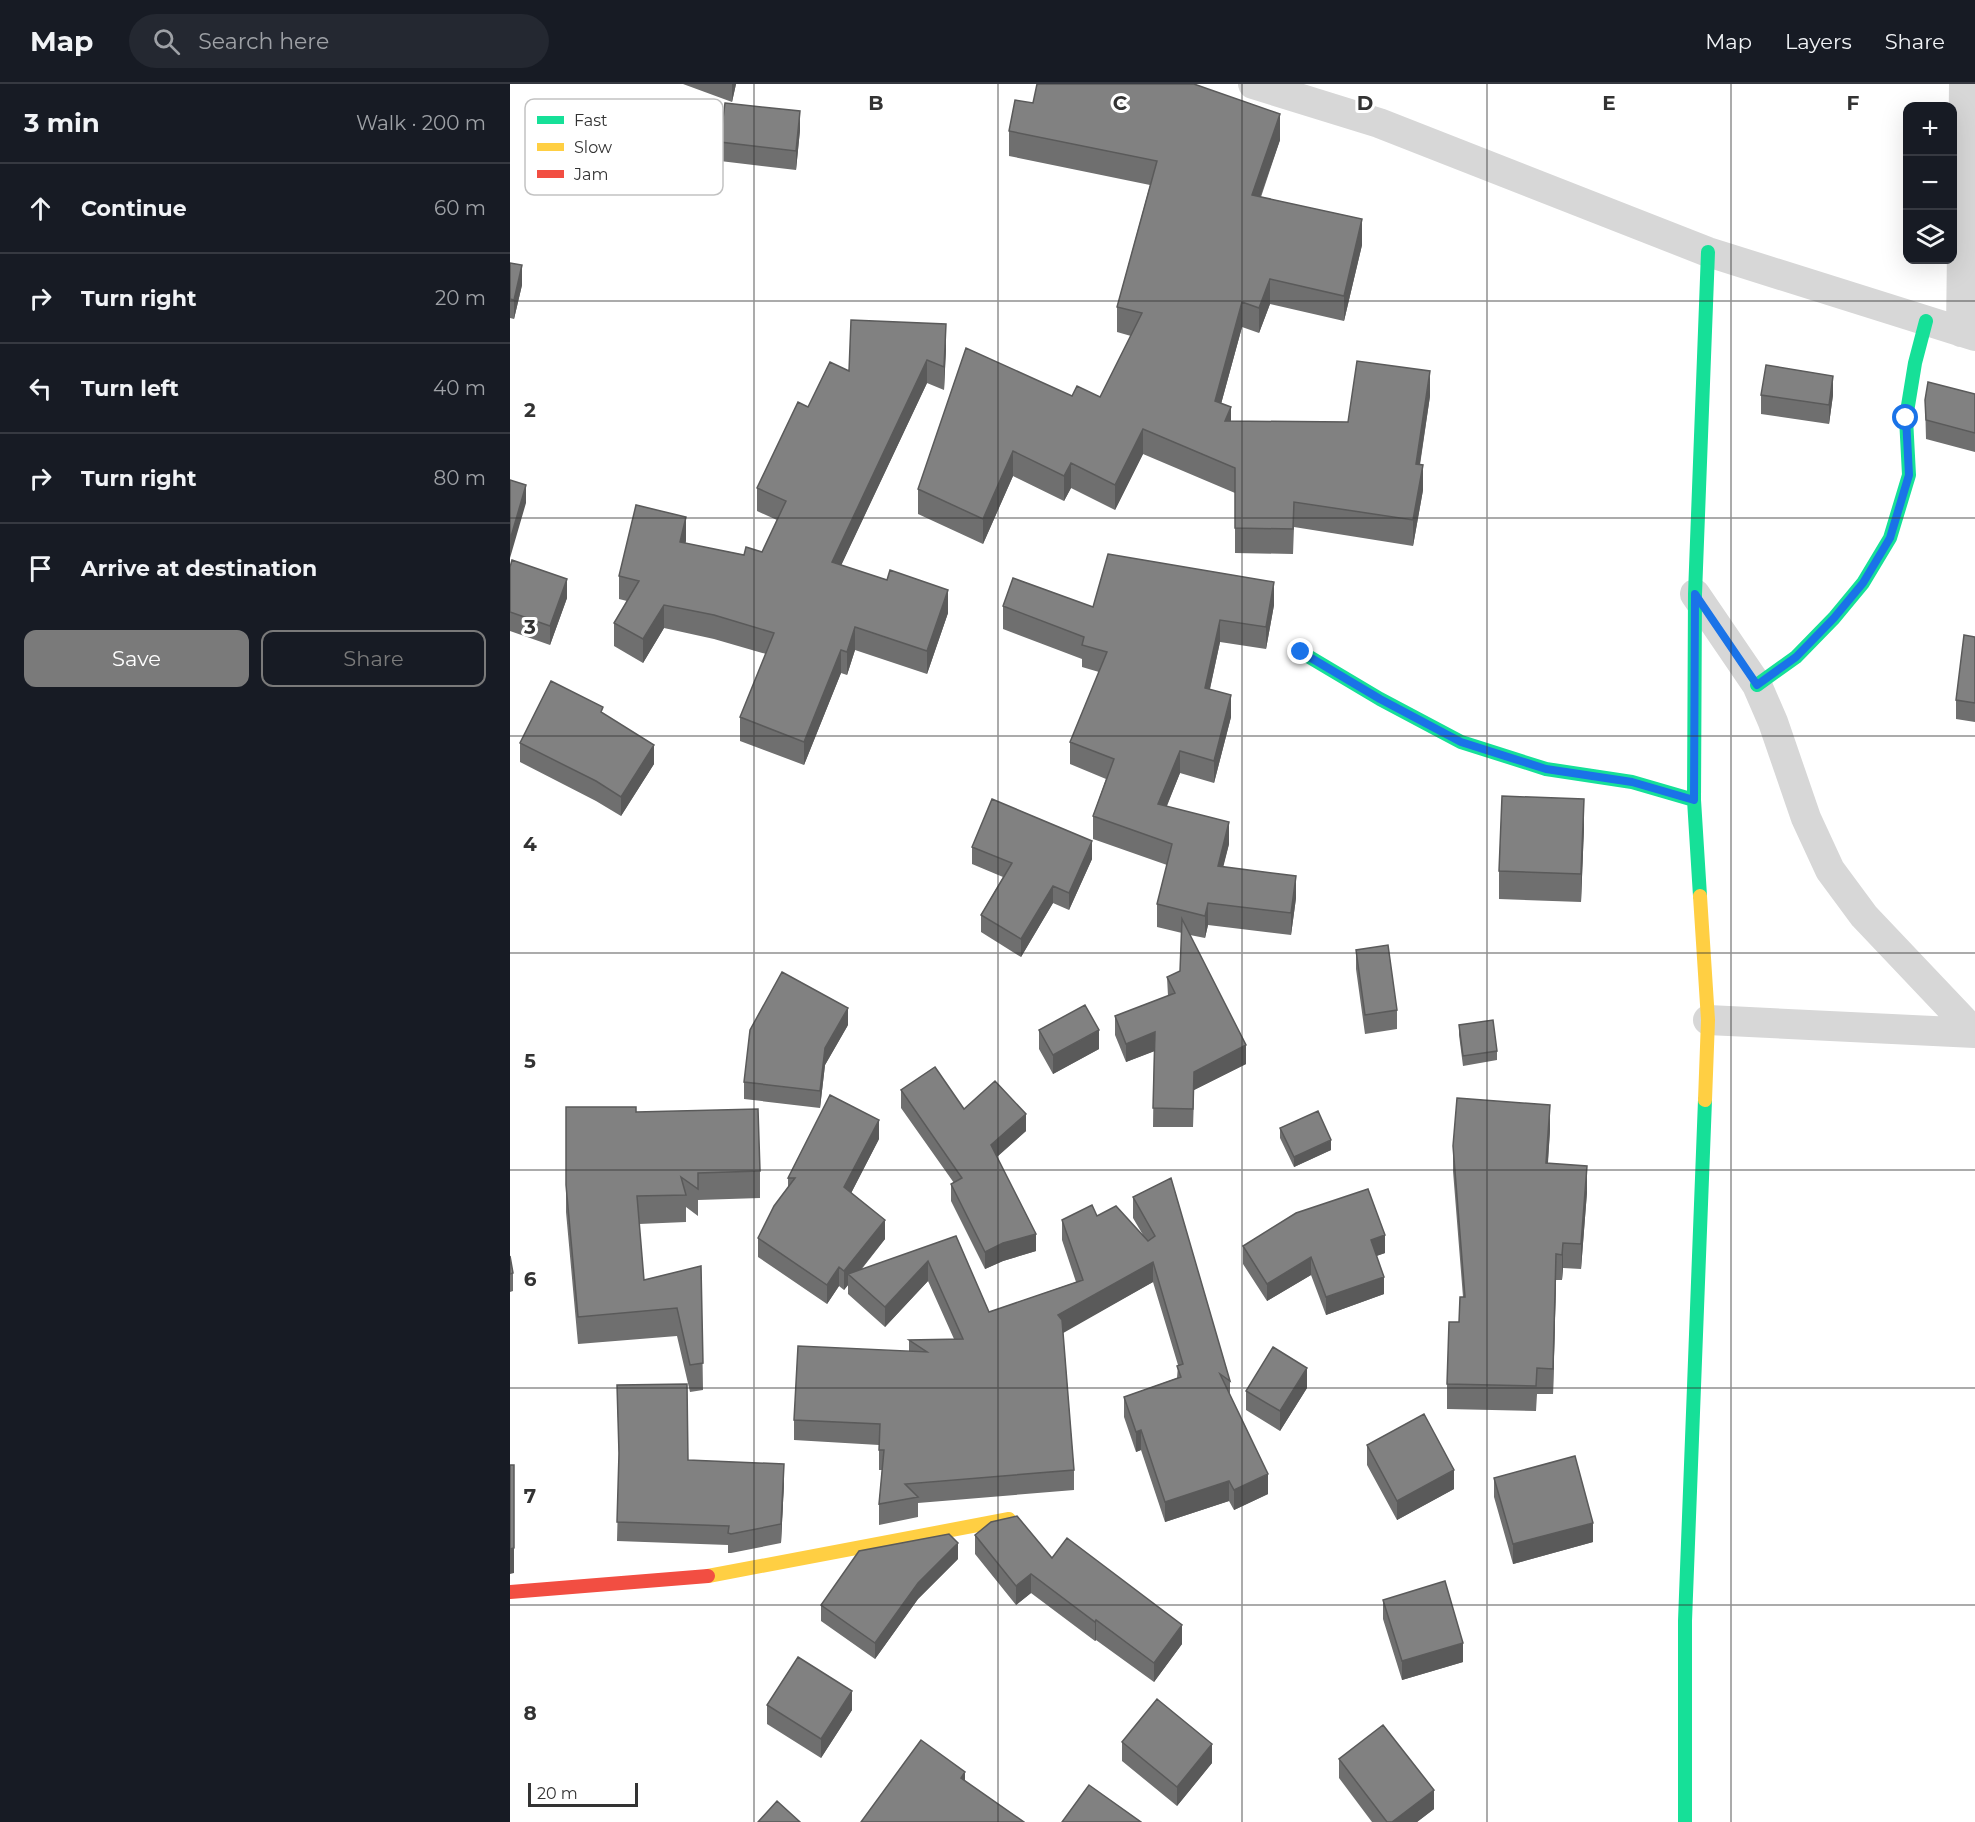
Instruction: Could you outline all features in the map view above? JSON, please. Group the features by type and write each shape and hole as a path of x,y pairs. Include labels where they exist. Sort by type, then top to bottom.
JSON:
{"street":[{"path":"1253,84 1378,123 1708,252 1968,334 1964,84"},
{"path":"1685,1822 1685,1621 1708,1020 1694,800 1695,594 1708,252"},
{"path":"1757,685 1796,657 1834,618 1863,583 1890,538 1909,475 1906,418 1915,363 1926,321"},
{"path":"1695,594 1757,685 1773,722 1806,818 1830,870 1864,916 1975,1033"},
{"path":"1301,652 1380,699 1461,742 1546,769 1632,782 1694,800"},
{"path":"1708,1020 1975,1033"},
{"path":"510,1592 699,1578 1009,1519"}],"building":[{"path":"1037,84 1194,84 1280,114 1252,195 1362,219 1344,296 1270,279 1259,308 1242,302 1215,401 1231,407 1225,421 1348,422 1357,361 1430,371 1416,464 1423,465 1413,520 1294,502 1293,529 1235,528 1235,468 1143,429 1115,485 1071,463 1064,476 1013,451 983,519 918,489 966,348 1072,396 1077,386 1100,397 1142,313 1117,307 1157,161 1009,131 1015,100 1033,103"},
{"path":"725,103 800,111 796,151 723,142"},
{"path":"510,263 522,265 514,300 510,299"},
{"path":"851,320 946,324 944,367 927,360 832,562 887,580 890,570 948,590 927,651 855,627 847,652 841,650 804,742 740,717 774,633 714,615 664,605 643,639 614,623 639,581 619,576 636,505 686,517 680,542 744,555 746,547 762,552 786,501 757,488 798,402 808,407 830,362 849,371"},
{"path":"1766,365 1833,376 1829,405 1761,395"},
{"path":"1928,382 1975,394 1975,433 1926,420 1925,400"},
{"path":"510,480 526,485 510,540"},
{"path":"1108,554 1274,582 1266,627 1220,620 1205,688 1231,695 1214,761 1180,751 1158,804 1229,822 1218,866 1296,876 1291,913 1208,903 1205,916 1157,904 1172,844 1093,816 1114,759 1070,742 1107,652 1082,645 1084,637 1003,606 1013,578 1093,607"},
{"path":"512,560 567,579 550,626 510,612"},
{"path":"1964,635 1975,637 1975,703 1956,700"},
{"path":"551,681 603,707 601,712 654,745 621,797 596,781 520,743"},
{"path":"1502,796 1584,799 1581,874 1499,871"},
{"path":"992,799 1092,841 1069,893 1053,886 1021,939 981,915 1012,863 972,847"},
{"path":"1182,919 1246,1045 1194,1072 1193,1109 1153,1108 1155,1032 1126,1044 1115,1016 1175,993 1167,977 1180,971"},
{"path":"1388,945 1397,1010 1365,1015 1356,950"},
{"path":"782,972 848,1008 825,1048 820,1091 744,1082 750,1030"},
{"path":"1085,1005 1099,1030 1053,1055 1039,1030"},
{"path":"1493,1020 1497,1051 1463,1056 1459,1025"},
{"path":"935,1067 964,1109 995,1081 1026,1114 991,1145 1036,1234 1003,1243 985,1252 951,1184 962,1178 901,1090"},
{"path":"830,1095 879,1120 844,1187 885,1220 844,1271 839,1267 827,1285 758,1238 774,1206 795,1178 788,1178"},
{"path":"1457,1098 1550,1105 1546,1163 1587,1166 1581,1244 1563,1243 1562,1255 1556,1254 1553,1369 1537,1368 1536,1386 1447,1384 1449,1322 1459,1322 1460,1297 1465,1297 1453,1146"},
{"path":"566,1107 636,1107 636,1112 758,1109 760,1171 698,1173 698,1189 681,1177 686,1195 637,1196 644,1280 701,1266 703,1363 690,1365 677,1308 578,1317 566,1185"},
{"path":"1318,1111 1331,1140 1294,1157 1280,1128"},
{"path":"1171,1178 1230,1381 1220,1374 1268,1474 1234,1490 1229,1481 1165,1502 1141,1430 1136,1432 1124,1397 1181,1377 1177,1366 1183,1364 1153,1262 1058,1315 1062,1320 1074,1470 905,1484 918,1497 879,1504 884,1450 879,1450 880,1424 794,1420 798,1346 927,1352 909,1340 963,1339 928,1261 885,1307 848,1274 956,1236 989,1312 1083,1280 1062,1220 1092,1205 1097,1216 1116,1206 1148,1241 1155,1236 1133,1197"},
{"path":"1368,1189 1385,1235 1371,1240 1384,1277 1326,1297 1311,1257 1267,1284 1243,1246 1296,1213"},
{"path":"510,1256 513,1273 510,1274"},
{"path":"1273,1347 1307,1368 1280,1411 1246,1391"},
{"path":"687,1384 688,1460 784,1464 781,1524 731,1534 728,1533 729,1526 617,1522 619,1453 617,1385"},
{"path":"1424,1414 1454,1470 1397,1501 1367,1445"},
{"path":"1575,1456 1593,1523 1513,1544 1494,1478"},
{"path":"510,1465 514,1465 514,1548 510,1549"},
{"path":"1017,1516 1052,1558 1067,1538 1182,1625 1154,1663 1031,1574 1016,1586 975,1535 991,1522"},
{"path":"949,1534 958,1543 918,1583 875,1643 821,1605 859,1551"},
{"path":"1445,1581 1463,1643 1402,1661 1383,1600"},
{"path":"798,1657 852,1691 821,1739 767,1705"},
{"path":"1157,1699 1212,1744 1177,1787 1122,1742"},
{"path":"1383,1725 1434,1790 1392,1822 1387,1822 1339,1759"},
{"path":"921,1740 965,1772 961,1778 1024,1822 861,1822"},
{"path":"1089,1785 1141,1822 1062,1822"},
{"path":"777,1801 800,1822 758,1822"}],"traffic: fast":[{"path":"1700,896 1694,800 1695,594 1708,252"},
{"path":"1757,685 1796,657 1834,618 1863,583 1890,538 1909,475 1906,418 1915,363 1926,321"},
{"path":"1301,652 1380,699 1461,742 1546,769 1632,782 1694,800"},
{"path":"1685,1822 1685,1621 1705,1100"}],"traffic: slow":[{"path":"1700,896 1708,1020 1705,1100"},
{"path":"708,1576 1009,1519"}],"traffic: jam":[{"path":"510,1592 708,1576"}],"route":[{"path":"1301,652 1380,699 1461,742 1546,769 1632,782 1694,800 1695,594 1757,685 1796,657 1834,618 1863,583 1890,538 1909,475 1906,418"}]}
